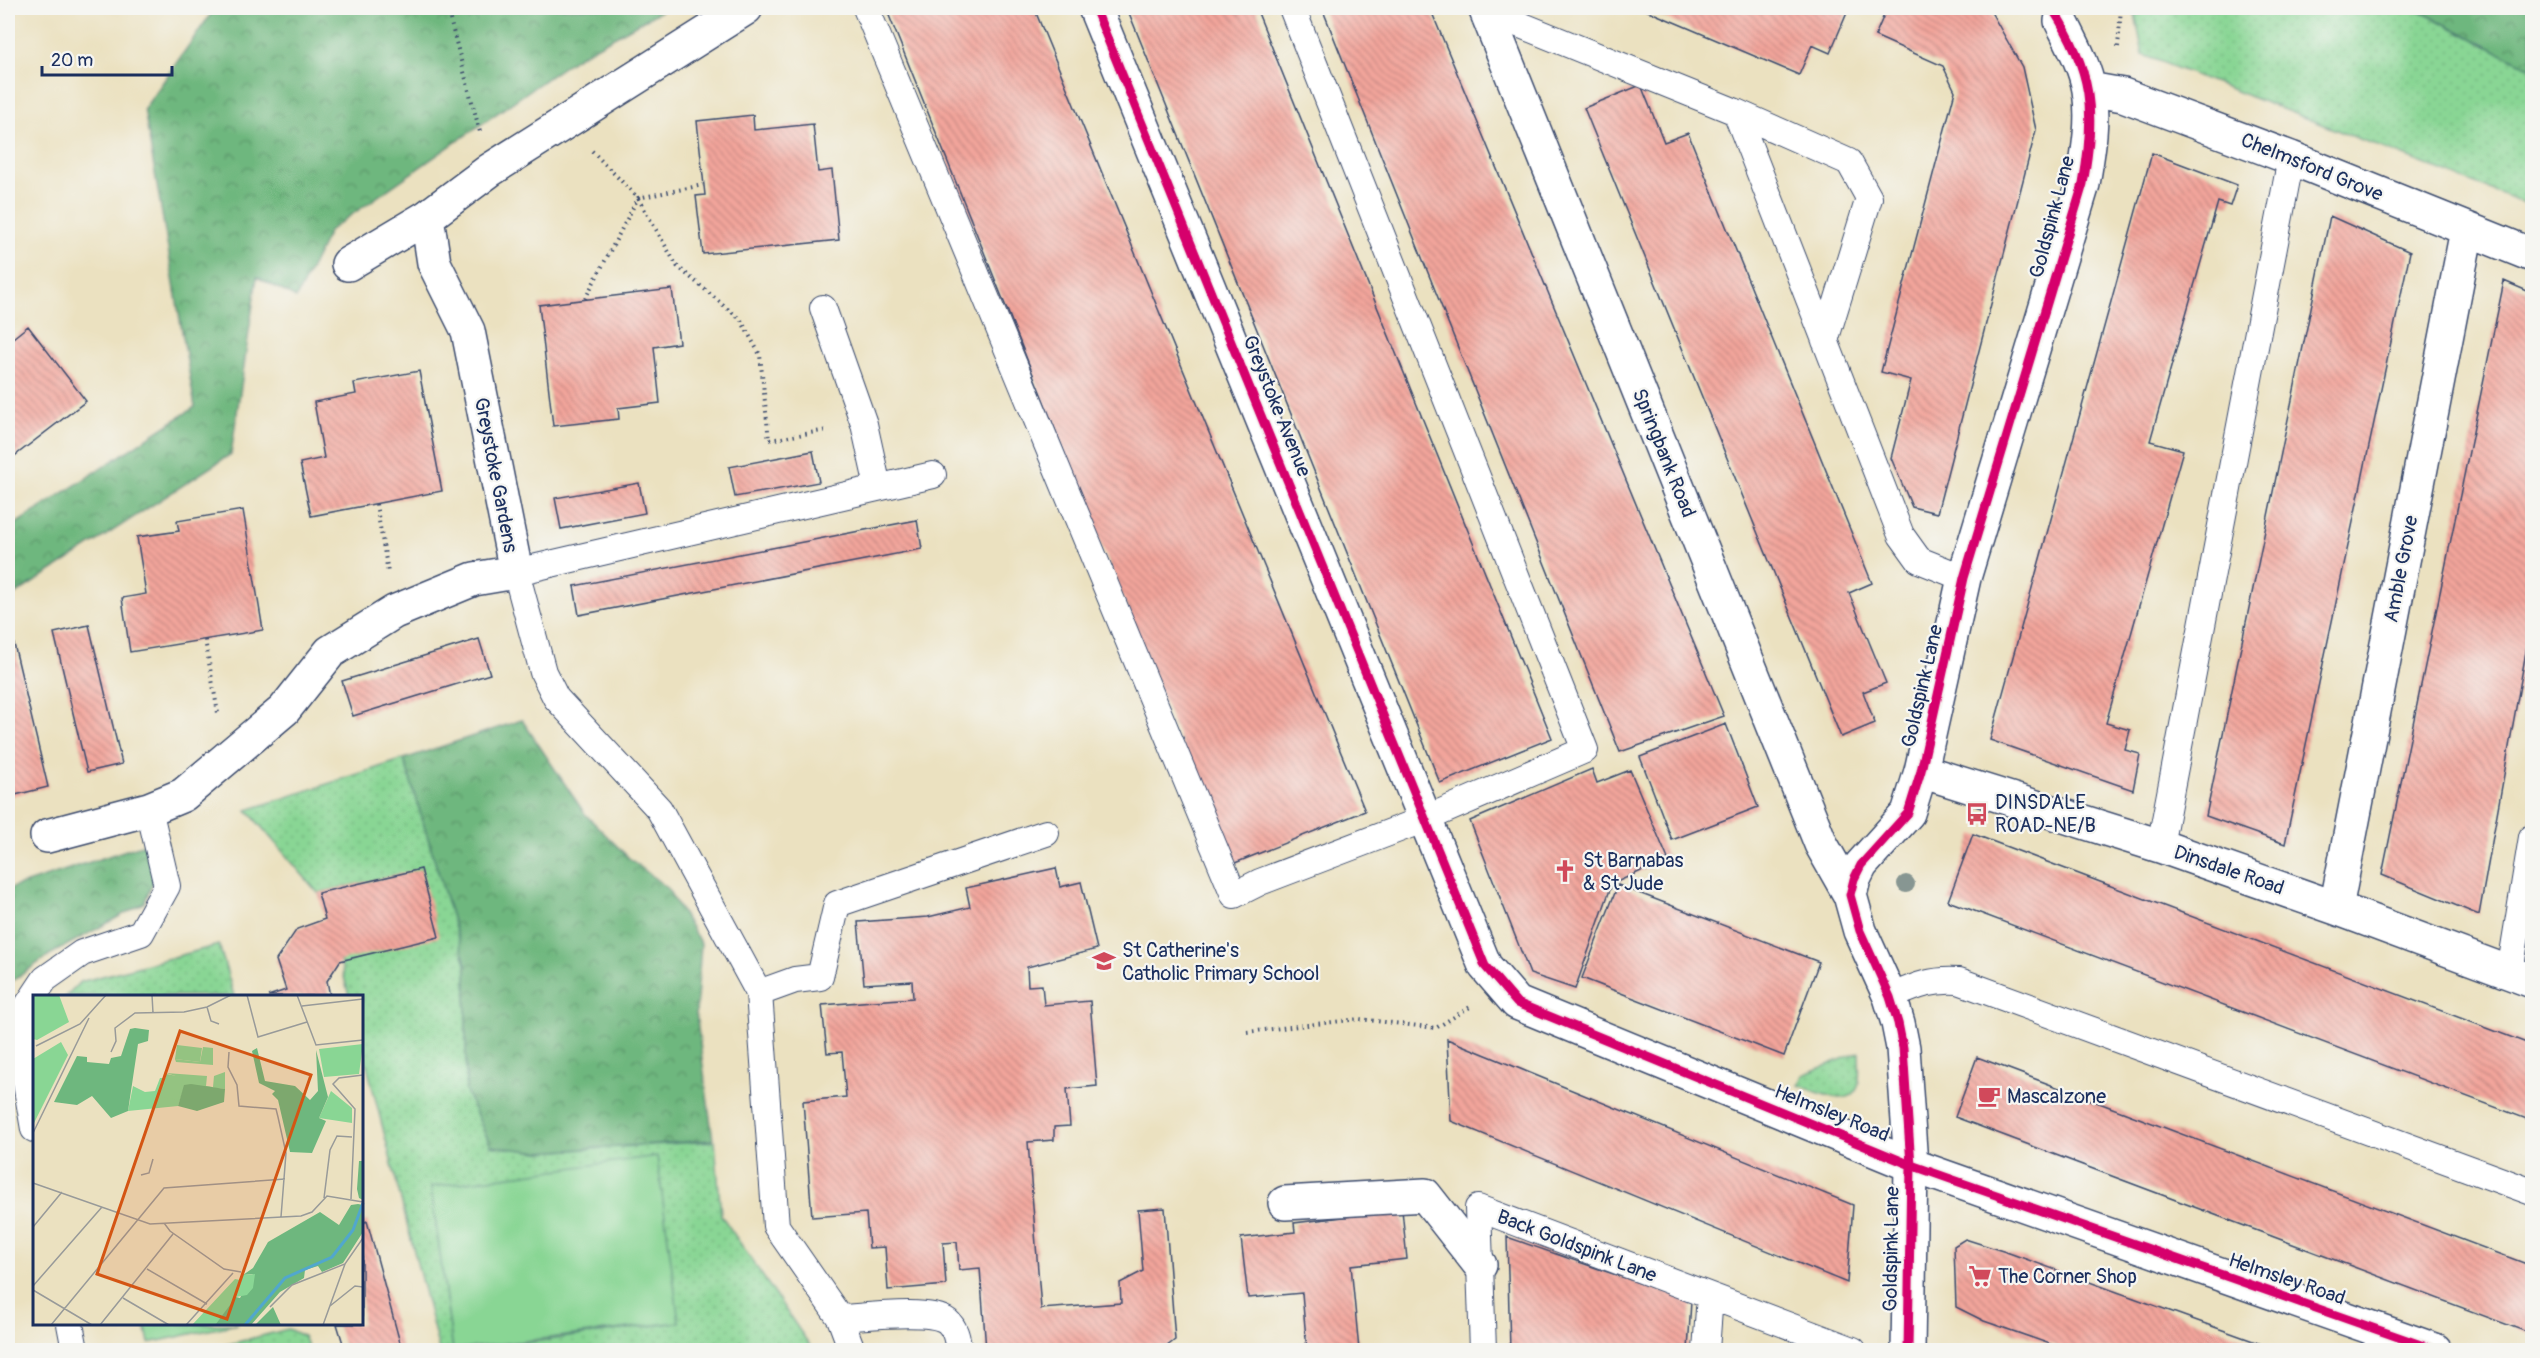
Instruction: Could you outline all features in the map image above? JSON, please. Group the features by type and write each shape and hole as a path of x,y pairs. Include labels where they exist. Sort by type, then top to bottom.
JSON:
{"street":[{"path":"348,264 427,217 490,170 746,8"},
{"name":"Greystoke Avenue","path":"1095,8 1425,819"},
{"name":"Springbank Road","path":"1486,9 1821,844 1850,895"},
{"name":"Goldspink Lane","path":"1908,1350 1911,1165 1903,1048 1890,997 1860,931 1850,895 1861,865 1908,813 1921,771 1964,578 2083,184 2090,145 2089,89 2079,59 2061,21"},
{"name":"Chelmsford Grove","path":"2089,89 2123,95 2291,158 2532,255"},
{"name":"Greystoke Gardens","path":"47,836 149,809 183,795 284,710 330,652 394,612 474,579 516,572 468,331 434,263 427,217"},
{"name":"Amble Grove","path":"2336,908 2467,230"},
{"name":"Dinsdale Road","path":"1921,771 2160,846 2521,977"},
{"name":"Helmsley Road","path":"1425,819 1485,966 1517,1003 1911,1165 2435,1350"},
{"path":"1285,1203 1425,1195 1480,1265"}],"lane":[{"path":"866,8 1234,895 1260,882 1425,819 1585,750 1292,8"},
{"path":"1486,9 1736,112 1849,162 1869,198 1825,340"},
{"path":"1736,112 1901,535 1918,560 1964,578"},
{"path":"2160,846 2291,158"},
{"path":"823,308 864,424 878,487"},
{"path":"852,1350 840,1318 776,1226 759,993 659,809 556,698 543,672 516,572 933,475"},
{"path":"34,995 45,979 82,953 141,933 167,886 149,809"},
{"path":"759,993 795,980 820,977 837,904 1046,833"},
{"path":"2521,977 2532,837"},
{"path":"1890,997 1920,984 1939,979 1959,981 2532,1192"},
{"path":"33,997 23,1012 26,1083 33,1123"},
{"name":"Back Goldspink Lane","path":"1483,1350 1478,1208 1853,1350"},
{"path":"1706,1350 1710,1296"},
{"path":"840,1318 933,1314 948,1322 956,1333 959,1350"},
{"path":"70,1325 75,1350"}],"path":[{"path":"447,8 490,170"},
{"path":"572,117 592,152 638,198 677,266 741,320 760,355 770,440 864,424"},
{"path":"638,198 703,185"},
{"path":"585,298 638,198"},
{"path":"376,504 394,612"},
{"path":"205,640 226,759"},
{"path":"1247,1032 1359,1019 1436,1028"}],"green space":[{"path":"215,8 666,8 576,58 330,230 296,298 257,277 231,454 8,599 8,529 195,407 144,109"},
{"path":"2134,8 2414,8 2532,67 2532,206 2143,55"},
{"path":"2414,8 2532,8 2532,67 2524,65"},
{"path":"522,720 585,814 629,858 667,888 701,944 696,1013 713,1140 540,1152 491,1146 466,1091 466,964 404,759"},
{"path":"404,759 466,964 466,1091 491,1146 540,1152 715,1141 721,1215 813,1350 487,1350 487,1348 679,1322 431,1187 453,1350 439,1350 363,1050 363,995 349,995 340,961 420,870 318,893 247,810"},
{"path":"151,842 162,861 144,903 51,954 8,984 8,889"},
{"path":"219,945 234,995 67,995 80,982"},
{"path":"1859,1052 1859,1081 1856,1091 1850,1096 1843,1098 1824,1095 1799,1085 1803,1075"},
{"path":"657,1156 679,1322 453,1350 431,1187"},
{"path":"145,1325 232,1325 149,1343"},
{"path":"288,1329 303,1336 309,1350 207,1350"}],"building":[{"path":"886,8 1034,8 1365,811 1230,865"},
{"path":"1127,8 1256,8 1552,738 1440,783"},
{"path":"1322,8 1430,8 1724,716 1620,752"},
{"path":"1641,8 1849,8 1830,53 1812,45 1799,75"},
{"path":"1887,8 1980,8 1991,12 2022,67 2036,130 1937,513 1912,507 1891,458 1911,380 1881,372 1955,91 1943,66 1875,36"},
{"path":"1641,85 1664,142 1688,133 1872,583 1849,593 1886,683 1863,692 1875,723 1841,737 1584,108"},
{"path":"753,115 754,130 813,124 818,172 832,170 839,240 703,254 696,196 705,195 697,121"},
{"path":"2152,153 2237,185 2230,206 2218,202 2150,441 2183,450 2106,723 2130,730 2125,750 2140,754 2133,790 1990,740"},
{"path":"2330,216 2410,252 2285,844 2206,816"},
{"path":"2504,281 2532,293 2532,618 2479,915 2382,875"},
{"path":"672,289 679,343 654,347 660,403 618,408 619,419 553,426 539,305"},
{"path":"28,326 86,401 8,461 8,342"},
{"path":"419,371 442,491 311,516 300,463 324,458 314,402 356,394 354,383"},
{"path":"813,451 819,482 735,497 729,467"},
{"path":"639,483 645,513 561,529 555,498"},
{"path":"243,510 263,630 130,652 122,598 146,594 137,537 179,531 177,521"},
{"path":"917,520 922,549 579,615 574,586"},
{"path":"89,625 122,764 87,772 54,633"},
{"path":"479,639 490,674 353,716 342,681"},
{"path":"14,644 48,787 11,796 8,779 8,645"},
{"path":"1726,724 1758,807 1672,840 1640,757"},
{"name":"St Barnabas & St Jude","path":"1592,769 1597,783 1630,770 1668,859 1612,884 1575,989 1530,974 1470,821"},
{"path":"1973,834 2532,1045 2532,1121 1948,901"},
{"path":"1056,868 1060,887 1081,882 1097,949 1027,967 1028,986 1042,985 1044,1005 1090,1001 1097,1086 1067,1089 1070,1126 1054,1127 1054,1140 1028,1142 1041,1309 1121,1303 1120,1283 1143,1271 1138,1210 1165,1208 1175,1340 1162,1350 986,1350 980,1268 959,1270 957,1242 943,1243 946,1285 888,1290 885,1247 869,1248 866,1213 812,1217 803,1101 846,1097 842,1052 827,1053 822,1005 913,998 912,981 864,984 858,922 928,917 970,907 966,888"},
{"path":"421,869 439,937 340,961 327,981 330,995 271,995 286,990 276,960 297,929 325,919 318,893"},
{"path":"1618,885 1819,962 1784,1056 1582,978"},
{"path":"1447,1039 1853,1205 1847,1283 1451,1121"},
{"path":"1977,1057 2532,1266 2532,1334 1955,1117"},
{"path":"1402,1210 1407,1259 1351,1265 1359,1350 1307,1350 1302,1293 1248,1298 1241,1238 1295,1232 1294,1223"},
{"path":"367,1221 402,1350 345,1350 337,1325 363,1325 363,1223"},
{"path":"1507,1237 1691,1301 1688,1350 1510,1350"},
{"path":"1965,1239 2278,1350 2067,1350 1984,1321 1956,1307 1954,1246"}],"cycle path":[{"path":"1095,8 1485,966 1517,1003 1911,1165 2435,1350"},
{"path":"1908,1350 1911,1165 1903,1048 1890,997 1860,931 1850,895 1861,865 1908,813 1921,771 1964,578 2083,184 2089,135 2088,92 2076,52 2052,8"}],"place":[{"name":"DINSDALE ROAD-NE/B","path":"1977,814"},
{"name":"St Barnabas & St Jude","path":"1565,871"},
{"name":"St Catherine's Catholic Primary School","path":"1104,961"},
{"name":"Mascalzone","path":"1989,1096"},
{"name":"The Corner Shop","path":"1980,1276"}]}
